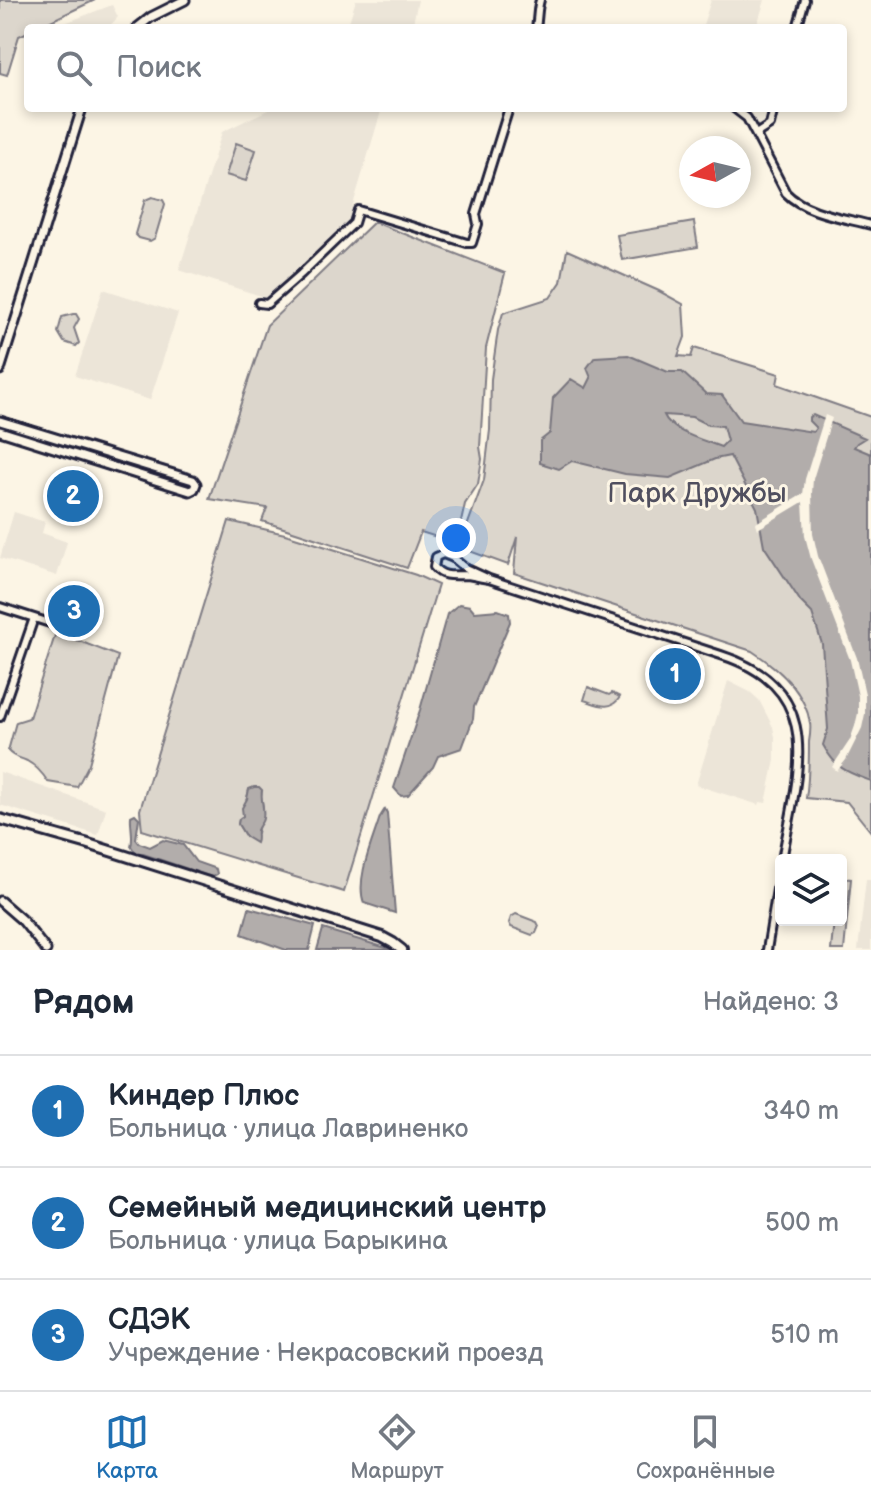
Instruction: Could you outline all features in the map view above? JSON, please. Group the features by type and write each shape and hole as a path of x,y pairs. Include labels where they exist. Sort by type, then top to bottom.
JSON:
{"main road":[{"path":"0,816 382,937 402,950"}],"street":[{"path":"142,24 185,0"},
{"path":"537,24 536,11 540,0"},
{"path":"798,24 805,0"},
{"path":"0,370 81,112"},
{"path":"259,303 267,304 301,274 354,223 358,210 472,243 478,224 476,214 508,112"},
{"path":"739,112 747,118 791,198 809,208 871,225"},
{"path":"758,139 759,132 770,125 773,112"},
{"path":"0,421 193,480 196,484 190,491 0,431"},
{"path":"489,579 468,575 454,577 437,572 433,565 436,557 443,554 489,579 749,665 774,683 793,713 799,745 782,854"},
{"path":"0,607 53,624"},
{"path":"0,717 34,618"},
{"path":"767,950 775,900"},
{"path":"0,901 23,921 46,950"}],"shaded area":[{"path":"356,0 418,0 413,24 348,24"},
{"path":"711,0 765,0 757,24 703,24"},
{"path":"112,5 118,17 112,24 62,24"},
{"path":"264,112 381,112 347,225 267,298 179,270 222,132"},
{"path":"103,289 178,313 150,400 75,376"},
{"path":"628,355 668,372 682,372 706,394 722,395 741,421 813,432 816,428 809,417 813,415 865,438 854,447 871,454 871,781 843,769 823,745 828,729 822,644 812,613 801,602 764,546 757,508 730,456 670,478 625,474 572,461 559,469 540,463 540,441 550,433 553,398 571,379 586,388 591,378 587,368 595,357","holes":["664,415 692,417 708,425 723,426 727,441 721,447 689,435 673,426"]},
{"path":"14,512 45,522 42,533 67,542 57,576 0,558"},
{"path":"459,604 470,606 475,612 498,610 509,614 510,622 474,707 473,719 462,748 438,756 433,767 408,795 401,796 394,788 447,614"},
{"path":"728,681 759,700 773,727 775,760 766,803 760,802 759,805 696,785"},
{"path":"0,772 106,809 98,835 0,805"},
{"path":"249,789 262,790 263,811 256,843 246,837 238,824"},
{"path":"385,809 395,913 364,903 362,894 366,860"},
{"path":"135,814 139,818 136,839 139,843 150,847 163,840 183,845 196,862 216,869 217,874 212,877 134,851 131,846 131,816"},
{"path":"866,879 871,879 871,950 858,950"},
{"path":"249,908 315,926 309,950 286,950 242,934"},
{"path":"323,929 393,950 317,950"}],"green space":[{"path":"0,0 95,0 44,24 24,24 24,34 19,36 7,75 0,73"},
{"path":"236,143 256,150 246,181 226,175"},
{"path":"152,197 163,200 165,204 155,238 150,241 135,234 145,200"},
{"path":"374,222 505,273 486,348 480,447 482,459 478,484 465,504 457,540 421,532 407,568 262,521 267,508 209,499 267,325"},
{"path":"694,222 698,247 622,260 617,235"},
{"name":"Парк Дружбы","path":"567,250 683,304 685,337 678,356 691,357 694,348 779,374 777,384 871,417 871,832 847,802 806,798 810,730 807,711 789,681 752,651 514,573 517,537 508,565 464,549 462,540 484,480 490,430 491,379 503,313 550,298 561,282"},
{"path":"73,314 79,319 74,328 79,343 76,346 64,342 58,332 62,317"},
{"path":"0,424 186,482 185,485 0,427"},
{"path":"229,521 285,534 416,575 438,585 344,892 142,830 140,810","holes":["249,790 262,791 263,807 257,833 246,837 238,824"]},
{"path":"56,632 118,656 89,764 77,787 48,782 33,765 8,751 16,722 29,718"},
{"path":"588,687 620,697 608,706 584,700"},
{"path":"847,879 851,879 847,920"},
{"path":"516,914 537,922 536,933 532,935 511,927 511,917"},
{"path":"833,926 846,926 844,950 831,950"}],"pier":[{"path":"825,415 832,418 813,479 813,534 818,556 857,658 865,694 862,728 837,771 832,767 850,740 858,713 858,696 850,660 811,559 805,536 803,502 758,529 756,523 803,494"}],"place":[{"name":"Семейный медицинский центр","path":"73,496"},
{"name":"СДЭК","path":"74,611"},
{"name":"Киндер Плюс","path":"675,674"}]}
